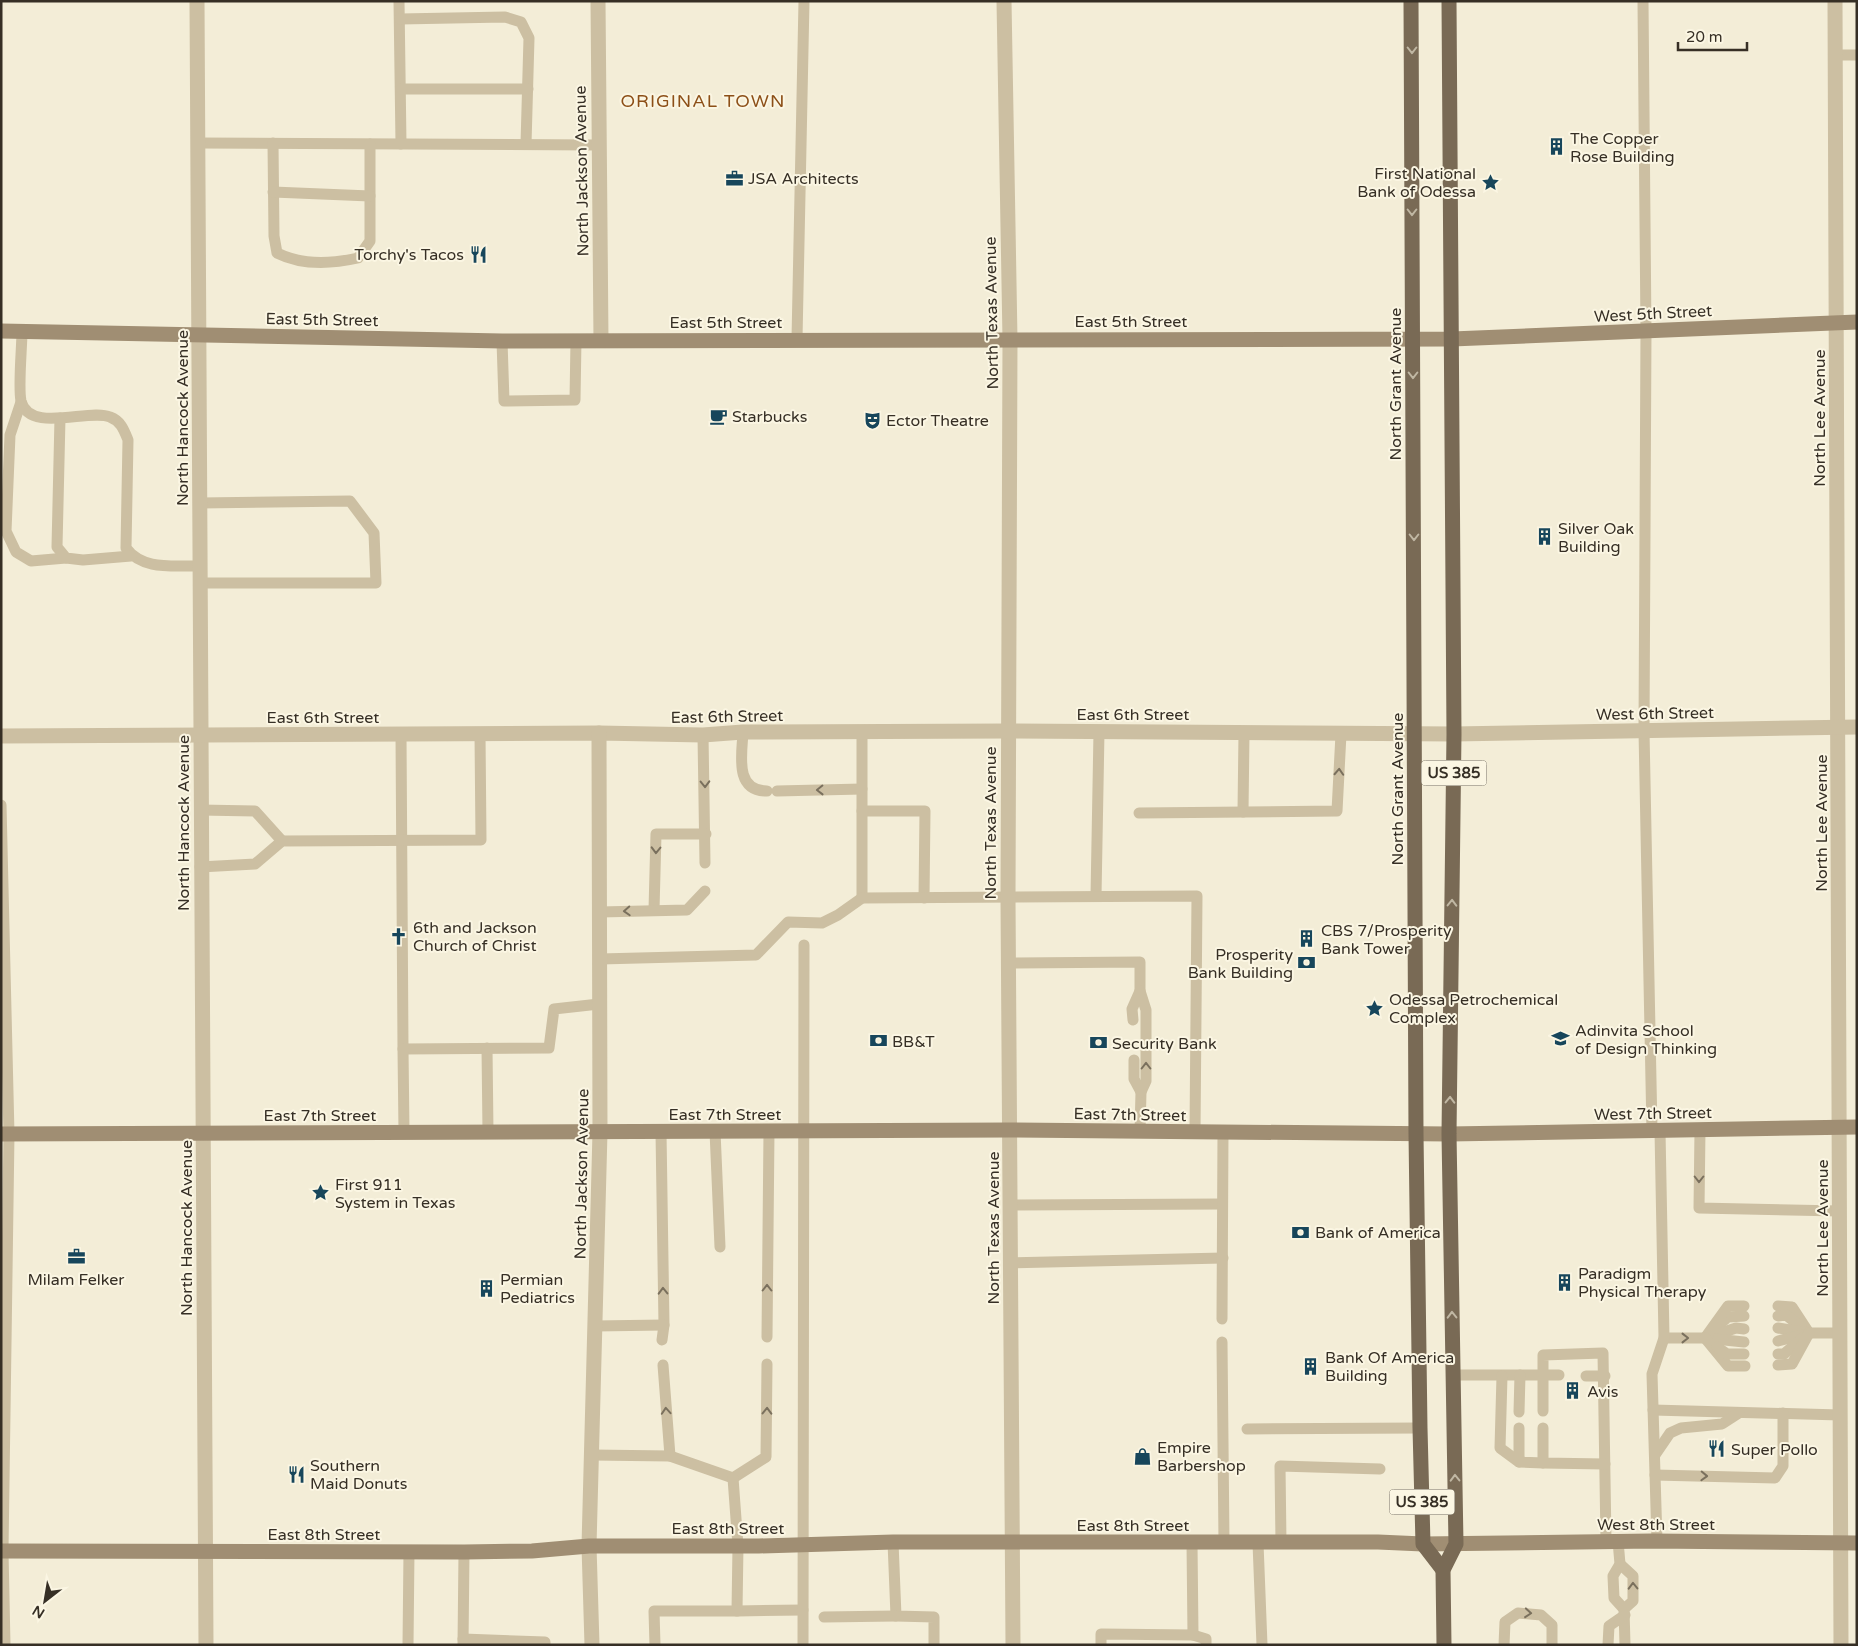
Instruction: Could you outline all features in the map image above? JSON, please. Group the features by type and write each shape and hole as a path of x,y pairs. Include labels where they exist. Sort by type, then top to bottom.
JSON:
{"main road":[{"name":"North Grant Avenue","path":"1411,1 1416,1134 1423,1544"},
{"name":"US 385","path":"1444,1645 1443,1570 1456,1544 1449,1134 1454,734 1449,1"},
{"path":"1423,1544 1443,1570"}],"street":[{"name":"North Hancock Avenue","path":"197,1 200,867 206,1645"},
{"name":"North Jackson Avenue","path":"598,1 600,340"},
{"name":"North Texas Avenue","path":"1004,1 1010,339 1007,731 1013,1645"},
{"name":"North Lee Avenue","path":"1835,1 1841,1645"},
{"name":"West 5th Street","path":"1452,339 1857,322"},
{"name":"East 5th Street","path":"1,331 502,341 1452,339"},
{"name":"West 6th Street","path":"1454,734 1857,727"},
{"name":"East 6th Street","path":"1,736 599,733 703,735 743,732 1007,731 1454,734"},
{"name":"North Jackson Avenue","path":"592,1645 589,1546 600,1132 599,733"},
{"name":"West 7th Street","path":"1449,1134 1857,1127"},
{"name":"East 7th Street","path":"5,1134 1010,1130 1449,1134"},
{"name":"West 8th Street","path":"1456,1544 1612,1541 1857,1544"},
{"name":"East 8th Street","path":"2,1551 464,1552 532,1551 589,1546 738,1546 894,1542 1378,1542 1456,1544"}],"lane":[{"path":"400,1 402,144"},
{"path":"797,339 804,1"},
{"path":"1643,1 1646,331 1644,731 1664,1338 1652,1374 1657,1541"},
{"path":"400,19 505,17 521,22 529,38 526,144"},
{"path":"1835,55 1857,55"},
{"path":"401,88 528,89"},
{"path":"197,143 598,145"},
{"path":"273,143 274,236 277,253 293,261 340,262 358,258 370,241 370,144"},
{"path":"273,192 370,196"},
{"path":"22,331 21,402 10,435 4,516 6,531 16,552 31,561 66,558 83,560 132,556"},
{"path":"502,341 504,401 575,400 576,340"},
{"path":"21,402 29,412 41,418 109,416 122,425 128,440 126,548 132,556 146,564 200,566"},
{"path":"60,418 57,547 66,558"},
{"path":"200,503 350,501 374,533 376,583 200,583"},
{"path":"743,732 742,773 746,783 761,791 862,789"},
{"path":"862,732 862,898"},
{"path":"1096,896 1099,732"},
{"path":"1243,812 1244,733"},
{"path":"401,734 404,1132"},
{"path":"200,867 256,864 282,841 401,842 481,840 480,734"},
{"path":"1140,814 1337,811 1341,734"},
{"path":"703,735 706,862"},
{"path":"1,805 5,1134 2,1551 4,1645"},
{"path":"200,810 255,811 282,841"},
{"path":"862,811 926,811 924,898"},
{"path":"654,910 656,834 706,834"},
{"path":"600,912 688,910 705,891"},
{"path":"600,959 756,955 788,922 822,923 838,915 862,898 1008,899 1096,896 1197,896 1196,1132"},
{"path":"803,1645 804,944"},
{"path":"1008,963 1140,962 1140,991 1146,1010 1146,1081 1141,1092 1140,1131"},
{"path":"1133,1020 1132,1009 1140,991"},
{"path":"403,1048 549,1048 554,1009 599,1004"},
{"path":"486,1048 488,1132"},
{"path":"1134,1060 1134,1079 1141,1092"},
{"path":"1700,1130 1699,1208 1840,1211"},
{"path":"715,1131 720,1247"},
{"path":"767,1337 769,1131"},
{"path":"661,1132 664,1325 662,1340"},
{"path":"1222,1319 1223,1132"},
{"path":"1010,1205 1222,1204"},
{"path":"1010,1263 1223,1258"},
{"path":"1705,1338 1728,1306 1744,1311"},
{"path":"1778,1311 1809,1333"},
{"path":"595,1326 664,1325"},
{"path":"1705,1338 1736,1328 1744,1328"},
{"path":"1778,1328 1809,1333 1839,1333"},
{"path":"1778,1341 1809,1333"},
{"path":"1778,1359 1792,1364 1809,1333"},
{"path":"1664,1338 1705,1338 1744,1342"},
{"path":"1705,1338 1728,1366 1744,1360"},
{"path":"1222,1342 1224,1543"},
{"path":"1543,1411 1543,1355 1604,1353 1605,1464 1612,1541 1620,1564 1633,1576 1633,1601 1609,1626 1608,1645"},
{"path":"733,1478 766,1457 767,1364"},
{"path":"663,1366 670,1456"},
{"path":"1453,1375 1559,1376"},
{"path":"1519,1412 1520,1375"},
{"path":"1502,1376 1500,1448 1519,1462 1605,1464"},
{"path":"1586,1376 1604,1376"},
{"path":"1653,1410 1840,1415"},
{"path":"1655,1454 1670,1433 1681,1428 1722,1424 1739,1413"},
{"path":"1655,1475 1775,1478 1783,1466 1783,1413"},
{"path":"1247,1428 1420,1428"},
{"path":"1519,1428 1519,1462"},
{"path":"1543,1428 1543,1463"},
{"path":"592,1455 670,1456 733,1478"},
{"path":"1282,1543 1280,1466 1380,1468"},
{"path":"733,1478 738,1546 737,1611"},
{"path":"894,1542 896,1616"},
{"path":"1192,1543 1193,1635"},
{"path":"1258,1543 1262,1645"},
{"path":"408,1645 409,1552"},
{"path":"464,1552 463,1642 545,1642 545,1645"},
{"path":"1620,1564 1613,1576 1614,1598 1624,1612 1625,1645"},
{"path":"655,1645 654,1611 802,1610"},
{"path":"1504,1645 1505,1622 1518,1613 1541,1614 1552,1625 1552,1645"},
{"path":"824,1617 934,1617 934,1645"},
{"path":"1101,1645 1101,1634 1193,1635 1206,1638 1206,1645"}],"place":[{"name":"The Copper Rose Building","path":"1556,147"},
{"name":"JSA Architects","path":"734,178"},
{"name":"First National Bank of Odessa","path":"1490,182"},
{"name":"Torchy's Tacos","path":"478,254"},
{"name":"Starbucks","path":"718,416"},
{"name":"Ector Theatre","path":"872,420"},
{"name":"Silver Oak Building","path":"1544,537"},
{"name":"6th and Jackson Church of Christ","path":"399,936"},
{"name":"CBS 7/Prosperity Bank Tower","path":"1307,939"},
{"name":"Prosperity Bank Building","path":"1307,963"},
{"name":"Odessa Petrochemical Complex","path":"1375,1008"},
{"name":"Adinvita School of Design Thinking","path":"1561,1039"},
{"name":"BB&T","path":"878,1041"},
{"name":"Security Bank","path":"1098,1043"},
{"name":"First 911 System in Texas","path":"321,1193"},
{"name":"Bank of America","path":"1301,1232"},
{"name":"Milam Felker","path":"76,1257"},
{"name":"Paradigm Physical Therapy","path":"1564,1282"},
{"name":"Permian Pediatrics","path":"486,1288"},
{"name":"Bank Of America Building","path":"1311,1366"},
{"name":"Avis","path":"1573,1391"},
{"name":"Super Pollo","path":"1717,1449"},
{"name":"Empire Barbershop","path":"1143,1456"},
{"name":"Southern Maid Donuts","path":"296,1474"}],"district":[{"name":"ORIGINAL TOWN","path":"703,101"}]}
